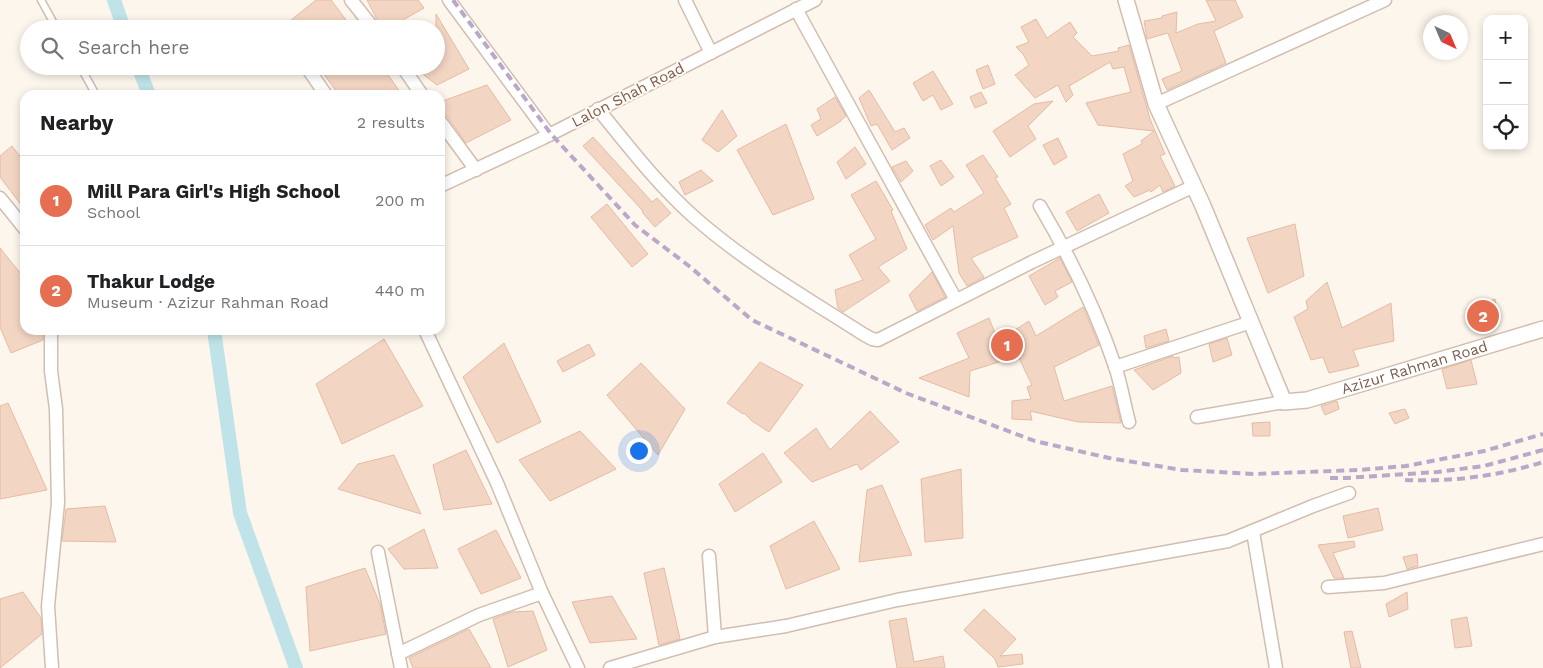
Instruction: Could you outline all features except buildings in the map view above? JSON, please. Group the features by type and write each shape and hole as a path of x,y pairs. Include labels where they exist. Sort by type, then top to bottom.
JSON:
{"street":[{"path":"352,0 367,20"},
{"path":"450,0 548,135"},
{"path":"685,0 711,53"},
{"name":"Lalon Shah Road","path":"445,184 548,135 815,0"},
{"path":"1126,0 1156,104 1202,206 1284,402 1197,417"},
{"path":"1156,104 1385,0"},
{"path":"796,9 956,300"},
{"path":"312,75 323,90"},
{"path":"408,75 419,90"},
{"path":"598,109 651,173 694,216 740,254 872,339 878,340 1064,247 1192,187"},
{"path":"445,128 476,170"},
{"path":"2,204 20,224"},
{"path":"1040,206 1064,247 1093,309 1115,367 1129,422"},
{"path":"1115,367 1251,322"},
{"name":"Azizur Rahman Road","path":"1284,402 1307,400 1543,329"},
{"path":"51,335 51,371 56,409 58,503 48,606 52,668"},
{"path":"427,335 497,483 542,593 578,668"},
{"path":"610,668 716,637 786,626 897,600 1228,541 1349,493"},
{"path":"1253,532 1276,668"},
{"path":"1328,587 1384,583 1543,544"},
{"path":"378,552 401,668"},
{"path":"709,556 716,637"},
{"path":"398,654 479,615 542,593"}],"lane":[{"path":"41,0 53,20"},
{"path":"85,75 93,90"}],"waterway":[{"path":"114,0 121,20"},
{"path":"141,75 147,90"},
{"path":"215,335 240,513 296,668"}],"railway":[{"path":"453,0 551,134 635,225 689,266 752,320 906,393 1035,441 1109,458 1182,470 1255,474 1359,470 1406,466 1484,451 1543,434"},
{"path":"1330,478 1437,472 1484,466 1543,450"},
{"path":"1405,480 1475,477 1543,462"}],"place":[{"name":"Thakur Lodge","path":"1483,316"},
{"name":"Mill Para Girl's High School","path":"1007,345"}]}
